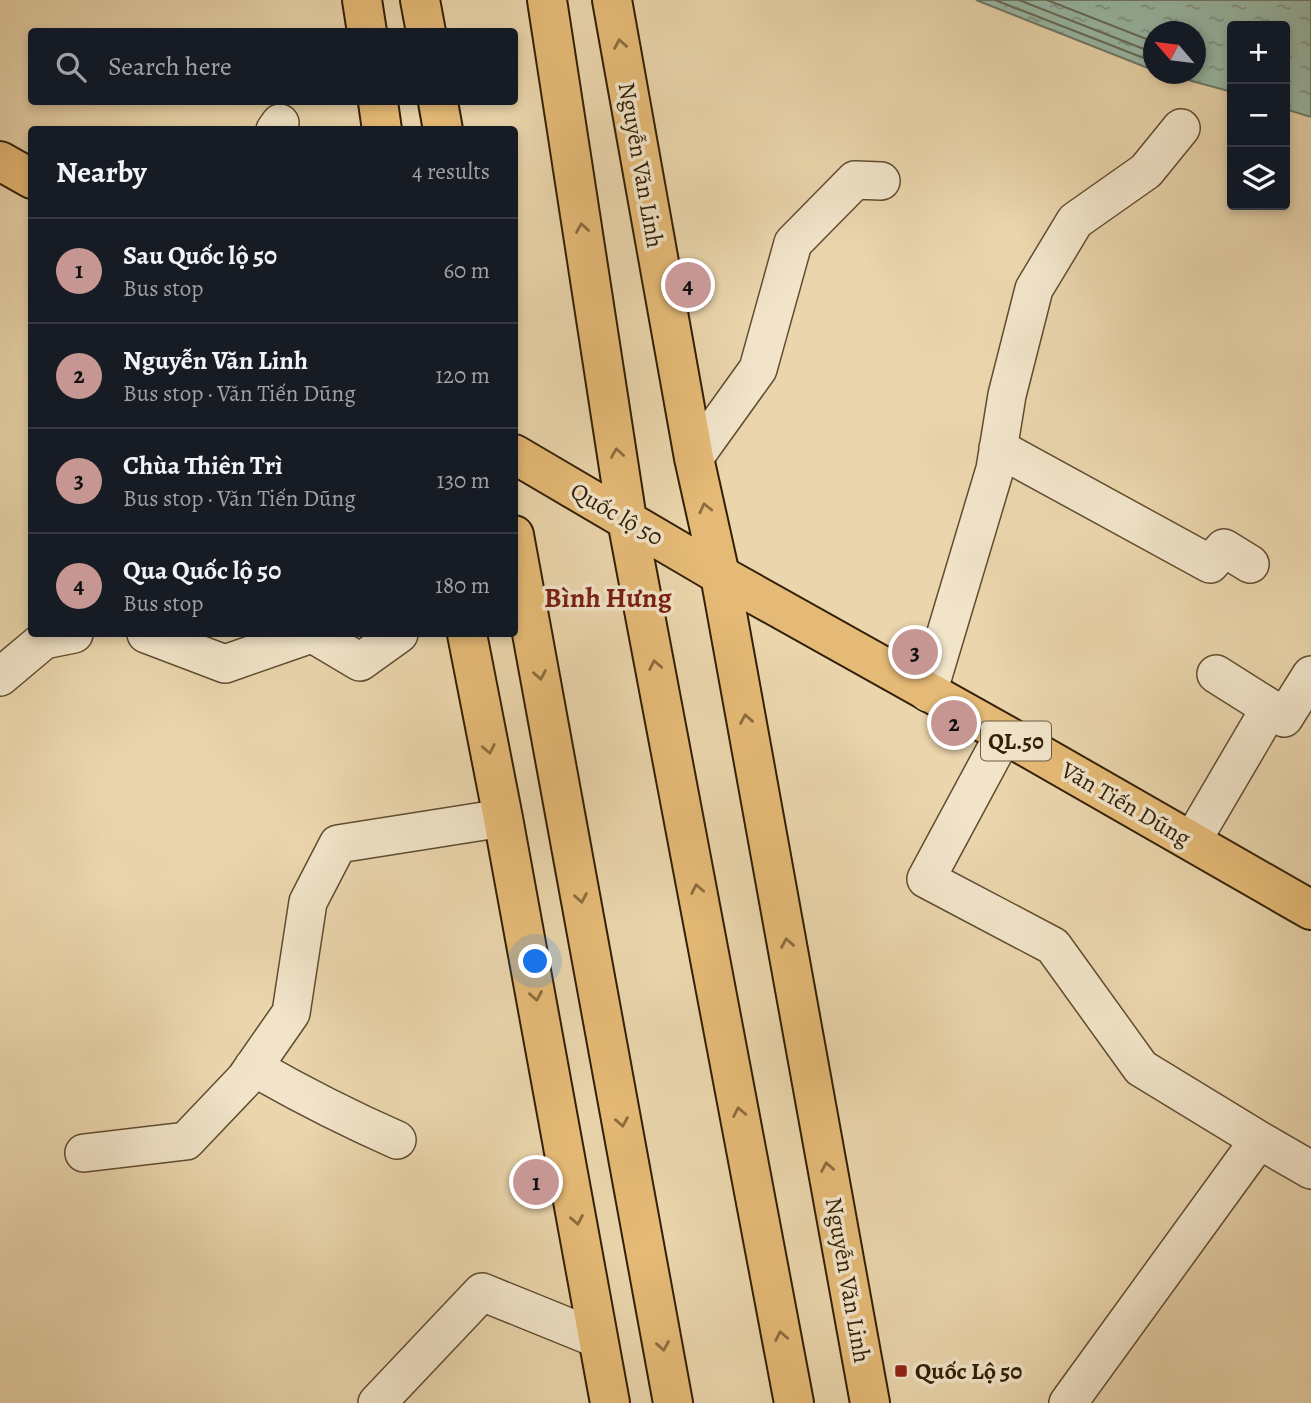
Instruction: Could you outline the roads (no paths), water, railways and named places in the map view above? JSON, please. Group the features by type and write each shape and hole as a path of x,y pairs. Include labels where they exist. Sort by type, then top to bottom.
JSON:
{"main road":[{"path":"362,0 366,28"},
{"path":"420,0 425,28"},
{"path":"547,0 627,520 794,1403"},
{"name":"Nguyễn Văn Linh","path":"612,0 694,458 720,575 870,1403"},
{"path":"378,105 381,126"},
{"path":"439,105 442,126"},
{"path":"0,161 28,176"},
{"name":"Quốc lộ 50","path":"518,456 720,575"},
{"path":"518,557 673,1403"},
{"name":"Văn Tiến Dũng","path":"720,575 1192,841 1307,901"},
{"path":"468,637 610,1403"}],"street":[{"path":"928,693 995,470 1007,394 1034,289 1075,221 1146,171 1181,128"},
{"path":"694,458 758,369 793,243 855,180 881,181"},
{"path":"998,448 1210,564 1224,548 1250,564"},
{"path":"0,677 44,640 59,637"},
{"path":"154,637 225,664 303,637"},
{"path":"317,637 359,662 395,637"},
{"path":"1216,674 1284,718 1311,675"},
{"path":"1192,841 1270,708"},
{"path":"1004,734 926,879 1053,946 1141,1068 1311,1170"},
{"path":"84,1153 186,1142 245,1079 290,1013 308,902 338,844 503,818"},
{"path":"253,1067 336,1113 397,1140"},
{"path":"1068,1403 1259,1140"},
{"path":"377,1403 482,1292 598,1339"}],"water":[{"path":"976,0 1311,0 1311,117 1290,111 1290,21 1227,21 1227,91 1203,84 1206,84 1206,21 1143,21 1143,66"}],"place":[{"name":"Qua Quốc lộ 50","path":"688,285"},
{"name":"Chùa Thiên Trì","path":"915,652"},
{"name":"Nguyễn Văn Linh","path":"954,723"},
{"name":"Sau Quốc lộ 50","path":"536,1182"},
{"name":"Quốc Lộ 50","path":"901,1371"}],"district":[{"name":"Bình Hưng","path":"608,598"}]}
